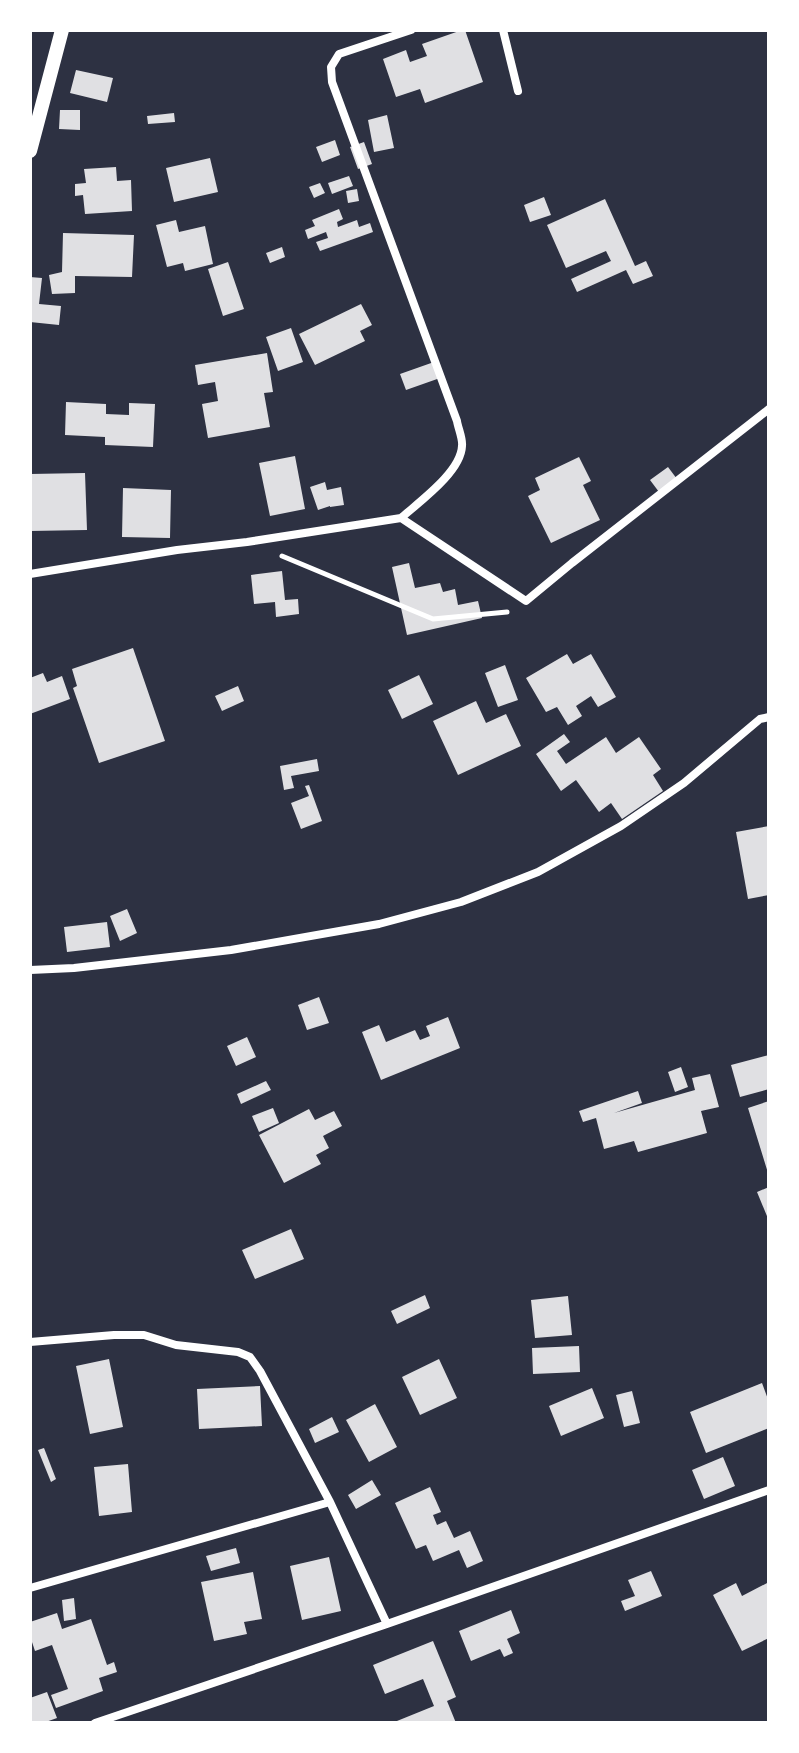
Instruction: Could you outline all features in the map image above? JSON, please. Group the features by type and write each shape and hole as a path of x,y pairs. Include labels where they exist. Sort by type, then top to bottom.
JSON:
{"street":[{"path":"30,151 62,30"},
{"path":"30,574 401,518 457,463 462,446 457,421 332,82 331,67 339,54 411,30"},
{"path":"503,30 518,91"},
{"path":"401,518 526,601 769,409"},
{"path":"30,970 231,950 379,924 461,902 538,872 621,826 684,783 760,719 769,717"},
{"path":"30,1342 144,1335 176,1345 238,1352 250,1357 330,1502 387,1624"},
{"path":"95,1723 769,1490"},
{"path":"30,1588 330,1502"}],"path":[{"path":"247,542 433,619 508,611 526,601"}],"building":[{"path":"465,30 483,82 425,103 420,89 396,97 383,59 406,50 410,62 427,56 422,44"},
{"path":"76,70 113,78 107,102 70,93"},
{"path":"60,110 80,110 80,130 59,129"},
{"path":"174,113 175,122 148,124 147,116"},
{"path":"387,115 394,148 374,152 368,120"},
{"path":"335,140 340,155 322,162 316,147"},
{"path":"364,142 372,164 358,169 350,147"},
{"path":"210,158 218,192 174,202 166,168"},
{"path":"116,167 117,181 131,180 132,211 85,214 83,195 75,196 75,184 86,183 84,169"},
{"path":"349,176 353,186 332,194 328,183"},
{"path":"320,183 325,193 314,198 309,187"},
{"path":"357,189 359,201 348,203 346,191"},
{"path":"544,197 551,215 530,222 524,205"},
{"path":"605,199 635,266 646,261 653,276 633,284 626,270 577,292 571,279 611,261 606,251 566,268 547,225"},
{"path":"339,209 343,219 337,222 338,227 357,220 359,227 370,223 373,232 320,251 316,242 328,238 326,232 308,239 305,230 315,226 312,220"},
{"path":"176,220 179,232 205,226 213,264 185,271 183,263 167,267 156,225"},
{"path":"63,233 134,235 132,277 75,276 75,293 52,294 49,275 62,272"},
{"path":"282,247 285,257 270,263 266,253"},
{"path":"228,262 244,309 223,316 208,269"},
{"path":"30,277 42,278 39,304 61,306 59,325 30,322"},
{"path":"361,304 372,325 360,331 365,341 315,365 299,334"},
{"path":"291,328 303,362 278,371 266,337"},
{"path":"267,353 273,392 264,393 270,427 208,438 202,404 218,401 215,382 198,385 195,365"},
{"path":"434,362 440,378 406,390 400,374"},
{"path":"66,402 106,404 106,414 129,415 129,403 155,404 153,447 105,445 105,437 65,435"},
{"path":"295,456 305,509 270,516 259,463"},
{"path":"579,457 591,481 583,485 600,520 551,543 528,496 540,490 535,478"},
{"path":"668,467 680,483 662,496 650,480"},
{"path":"85,473 87,530 30,531 30,474"},
{"path":"325,482 327,490 341,487 344,505 318,510 310,487"},
{"path":"123,488 171,490 170,538 122,537"},
{"path":"409,563 415,588 440,583 443,592 455,589 458,605 478,601 482,618 407,635 392,567"},
{"path":"282,571 285,600 298,599 299,614 276,617 275,602 254,604 251,575"},
{"path":"133,648 165,741 99,763 73,688 77,686 72,669"},
{"path":"567,654 573,664 591,654 616,697 598,707 591,696 576,706 582,716 568,725 557,707 546,712 526,678"},
{"path":"505,665 518,700 498,707 485,673"},
{"path":"43,673 47,682 62,676 70,699 30,714 30,678"},
{"path":"419,675 433,704 402,719 388,690"},
{"path":"238,686 244,701 222,711 215,696"},
{"path":"476,701 486,723 506,714 521,746 458,775 433,721"},
{"path":"564,734 570,742 557,751 566,764 606,737 616,753 639,737 661,769 653,775 663,791 622,819 611,803 599,812 576,780 561,791 536,754"},
{"path":"317,759 319,771 291,776 294,788 284,790 280,766"},
{"path":"309,785 322,821 301,829 291,803 309,796 305,786"},
{"path":"769,826 769,895 748,899 736,832"},
{"path":"127,909 137,933 120,941 110,916"},
{"path":"107,922 110,947 67,952 64,927"},
{"path":"319,997 329,1023 307,1030 298,1005"},
{"path":"448,1017 460,1048 381,1080 362,1032 379,1025 386,1042 415,1030 420,1040 430,1036 426,1026"},
{"path":"247,1037 256,1057 236,1066 227,1046"},
{"path":"769,1055 769,1089 740,1097 731,1065"},
{"path":"681,1067 688,1087 675,1092 668,1072"},
{"path":"710,1074 719,1107 701,1111 707,1133 638,1152 634,1141 604,1149 596,1118 583,1122 579,1111 638,1091 642,1103 614,1113 695,1090 692,1078"},
{"path":"266,1081 271,1090 241,1104 237,1094"},
{"path":"769,1101 769,1173 768,1173 748,1108"},
{"path":"273,1108 279,1123 259,1132 252,1116"},
{"path":"309,1109 315,1120 334,1111 342,1126 323,1136 329,1148 316,1155 321,1164 284,1183 259,1135"},
{"path":"769,1187 769,1221 757,1192"},
{"path":"291,1229 304,1259 255,1279 242,1250"},
{"path":"425,1295 430,1308 397,1324 391,1311"},
{"path":"568,1296 572,1335 535,1338 531,1300"},
{"path":"579,1346 580,1372 533,1374 532,1348"},
{"path":"109,1359 123,1427 90,1434 76,1366"},
{"path":"439,1359 457,1398 420,1415 402,1377"},
{"path":"762,1383 769,1402 769,1428 706,1453 690,1412"},
{"path":"260,1386 262,1426 199,1429 197,1389"},
{"path":"592,1388 604,1418 561,1436 549,1406"},
{"path":"632,1391 640,1423 624,1427 616,1395"},
{"path":"375,1404 397,1447 369,1462 346,1420"},
{"path":"332,1417 339,1432 315,1443 309,1429"},
{"path":"44,1448 56,1479 51,1482 38,1450"},
{"path":"723,1457 735,1486 704,1499 692,1470"},
{"path":"128,1464 132,1512 99,1516 94,1467"},
{"path":"372,1480 381,1495 356,1509 348,1495"},
{"path":"430,1487 441,1512 433,1515 437,1525 446,1521 454,1538 470,1531 483,1561 467,1568 459,1550 433,1561 426,1545 416,1549 395,1503"},
{"path":"236,1548 240,1563 211,1571 206,1556"},
{"path":"329,1557 341,1611 302,1620 290,1566"},
{"path":"651,1571 662,1596 625,1611 621,1601 635,1596 628,1580"},
{"path":"253,1572 262,1619 244,1622 247,1634 214,1641 201,1582"},
{"path":"769,1582 769,1638 742,1651 713,1595 736,1583 742,1596"},
{"path":"74,1598 76,1619 64,1621 62,1600"},
{"path":"511,1610 520,1633 507,1639 513,1653 504,1657 500,1649 471,1661 459,1631"},
{"path":"57,1613 62,1629 91,1619 107,1665 114,1662 117,1672 99,1678 103,1691 56,1708 51,1695 68,1689 52,1645 35,1651 30,1622"},
{"path":"433,1641 456,1697 447,1701 456,1723 392,1723 434,1706 423,1679 385,1694 373,1665"},
{"path":"47,1692 57,1718 30,1723 30,1698"}]}
